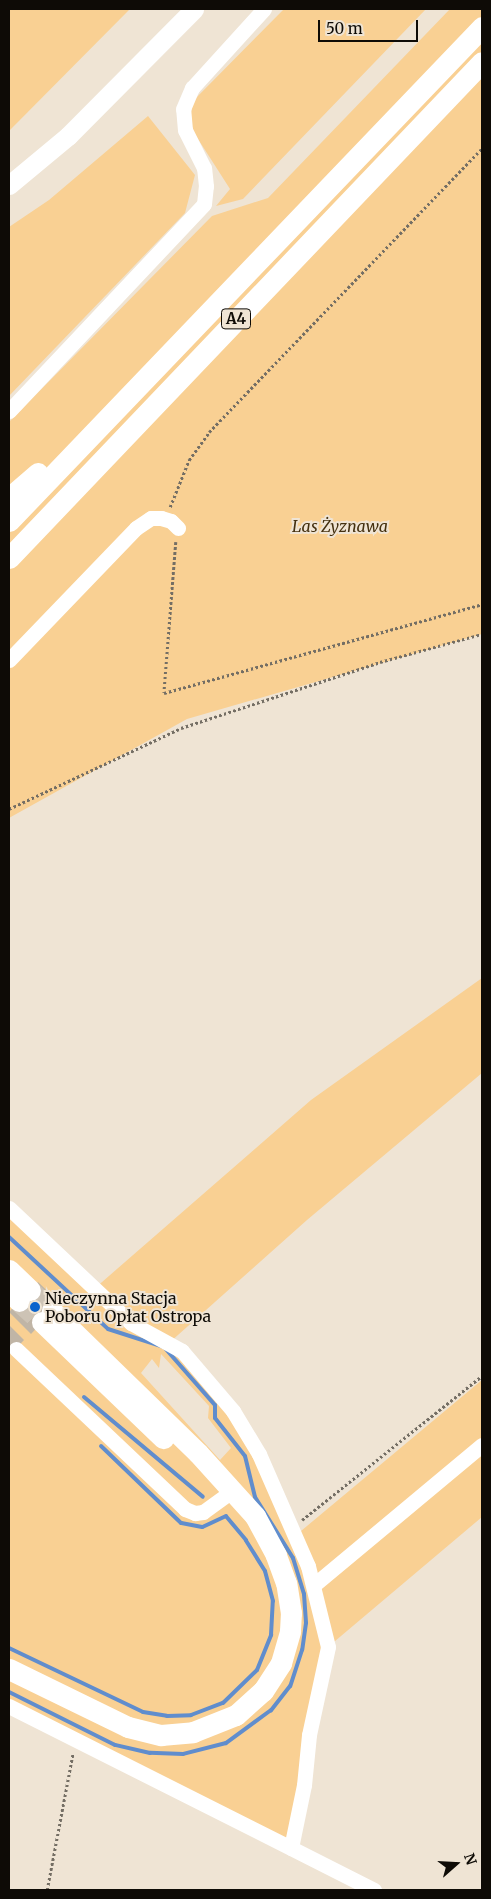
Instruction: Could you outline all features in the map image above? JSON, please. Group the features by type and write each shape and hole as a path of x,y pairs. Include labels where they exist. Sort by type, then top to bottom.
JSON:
{"highway":[{"name":"A4","path":"9,521 482,27"},
{"name":"A4","path":"9,558 482,62"},
{"path":"9,498 98,428"},
{"path":"9,1270 19,1294"},
{"path":"9,1669 145,1732 161,1735 194,1732 222,1722 263,1691 287,1648 292,1613 290,1598 272,1546 255,1516 220,1476 47,1317 272,1546"}],"main road":[{"path":"9,185 68,136 194,9"}],"lane":[{"path":"9,411 204,204 206,186 204,168 184,130 183,109 192,88 264,9"},
{"path":"9,660 129,534 151,518 171,521 178,528"},
{"path":"9,1208 131,1323 182,1351 199,1368 233,1411 259,1454 315,1584 328,1647 309,1736 304,1784 291,1848"},
{"path":"16,1349 185,1509 195,1513 203,1512 224,1497"},
{"path":"315,1584 482,1445"},
{"path":"9,1706 374,1890"}],"path":[{"path":"161,518 173,502 189,460 209,432 482,148"},
{"path":"178,528 164,693 482,604"},
{"path":"9,809 180,728 380,662 482,634"},
{"path":"291,1529 482,1376"},
{"path":"47,1890 75,1739"}],"green space":[{"path":"9,9 130,9 9,131"},
{"path":"284,9 426,9 243,199 216,206 230,189 189,125 193,101"},
{"name":"Las Żyznawa","path":"450,9 482,9 482,634 187,719 9,818 9,422 212,216 268,198"},
{"path":"148,116 195,175 185,213 9,396 9,227 49,200"},
{"path":"482,978 482,1073 307,1220 169,1343 199,1368 301,1531 482,1380 482,1517 328,1647 291,1848 9,1706 9,1208 94,1289 311,1100","holes":["161,1354 209,1406 208,1418 231,1448 220,1460 141,1373 152,1359 159,1368"]}],"building":[{"name":"Nieczynna Stacja Poboru Opłat Ostropa","path":"38,1282 60,1303 31,1334 9,1312"},
{"path":"9,1325 24,1340 11,1354 9,1352"}],"waterway":[{"path":"9,1237 108,1329 164,1347 215,1405 215,1418 245,1456 255,1497 293,1558 304,1594 306,1623 302,1650 290,1686 271,1710 226,1743 183,1754 150,1753 115,1745 9,1692"},
{"path":"84,1397 203,1497"},
{"path":"9,1648 143,1712 167,1716 191,1715 223,1703 257,1670 271,1635 273,1601 265,1571 246,1540 226,1516 202,1527 181,1523 101,1446"}],"tunnel":[{"path":"30,1290 52,1311"},
{"path":"19,1301 42,1322"}],"place":[{"name":"Nieczynna Stacja Poboru Opłat Ostropa","path":"35,1307"}]}
